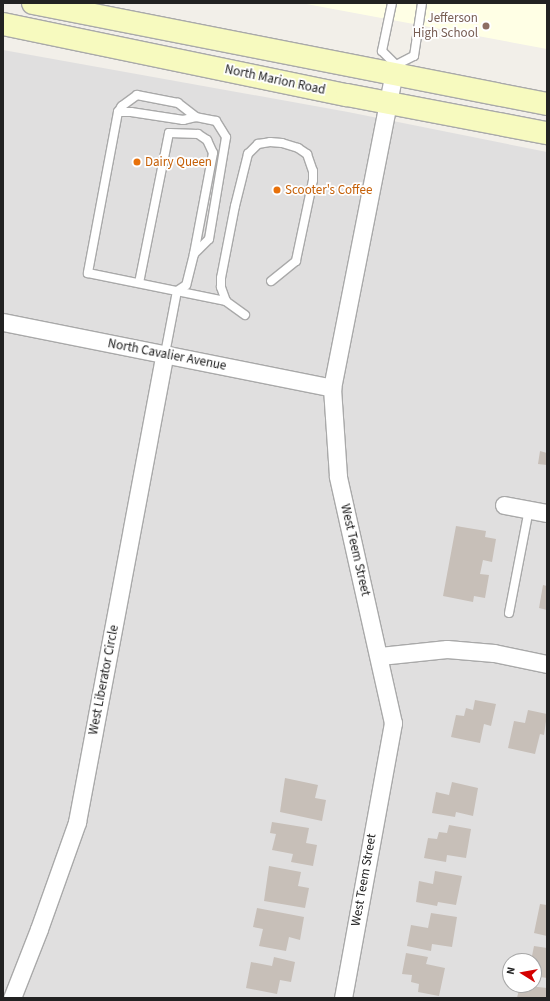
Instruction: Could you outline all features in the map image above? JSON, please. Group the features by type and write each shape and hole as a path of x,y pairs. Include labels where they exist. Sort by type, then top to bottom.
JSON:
{"main road":[{"path":"33,3 315,60 395,69 547,104"},
{"name":"North Marion Road","path":"3,24 347,95 547,133"}],"street":[{"name":"West Teem Street","path":"343,998 393,723 380,656 338,476 332,388 395,69"},
{"name":"North Cavalier Avenue","path":"3,322 332,388"},
{"name":"West Liberator Circle","path":"12,998 40,929 77,822 165,354"},
{"path":"504,505 547,513"},
{"path":"380,656 447,649 494,654 547,664"}],"lane":[{"path":"392,3 382,51 395,69 414,56 422,3"},
{"path":"196,117 178,103 137,95 122,106 118,112 88,273 226,301 245,315"},
{"path":"118,112 131,112 183,120 196,117 216,121 226,137 209,239 194,254"},
{"path":"139,283 169,133 198,134 207,140 213,153 194,254 186,285 177,291 165,354"},
{"path":"226,301 221,287 222,278 246,160 248,154 258,144 270,142 282,143 298,148 307,154 313,171 313,180 296,261 271,280"},
{"path":"509,613 529,509"}],"shaded area":[{"name":"Jefferson High School","path":"301,3 547,3 547,49"},
{"path":"3,50 348,112 547,152 547,998 3,998"}],"building":[{"path":"540,451 547,453 547,465 538,464"},
{"path":"456,526 486,531 485,537 496,539 492,562 483,560 480,574 489,575 485,598 474,596 473,602 443,596"},
{"path":"543,585 547,586 547,610 539,608"},
{"path":"475,700 496,704 491,726 484,724 480,743 451,737 456,715 464,716 466,708 473,710"},
{"path":"528,710 547,714 544,735 540,734 535,754 508,748 514,721 525,723"},
{"path":"285,778 318,785 315,798 326,800 322,821 280,812"},
{"path":"452,782 478,788 473,816 456,812 455,817 432,813 436,792 449,795"},
{"path":"272,822 309,828 306,843 317,845 313,866 291,862 293,854 272,850 276,834 270,833"},
{"path":"449,825 471,829 466,858 447,855 446,862 424,858 428,838 437,839 439,832 447,833"},
{"path":"269,866 301,872 298,886 309,888 305,908 264,901"},
{"path":"435,871 462,876 456,905 438,902 437,906 416,902 419,881 433,884"},
{"path":"540,904 547,905 547,936 534,933"},
{"path":"257,908 304,917 300,940 289,937 286,951 259,946 263,929 253,927"},
{"path":"431,913 457,917 452,947 432,944 431,951 407,946 411,925 428,928"},
{"path":"534,946 547,948 547,978 542,977 542,953 533,953"},
{"path":"406,953 428,957 426,964 445,968 439,996 418,992 419,984 411,982 412,975 402,974"},
{"path":"274,957 295,962 291,982 280,980 277,994 246,988 251,962 272,966"},
{"path":"542,987 547,988 547,998 517,998 518,993 542,993"}],"place":[{"name":"Jefferson High School","path":"486,26"},
{"name":"Dairy Queen","path":"137,162"},
{"name":"Scooter's Coffee","path":"277,190"}]}
